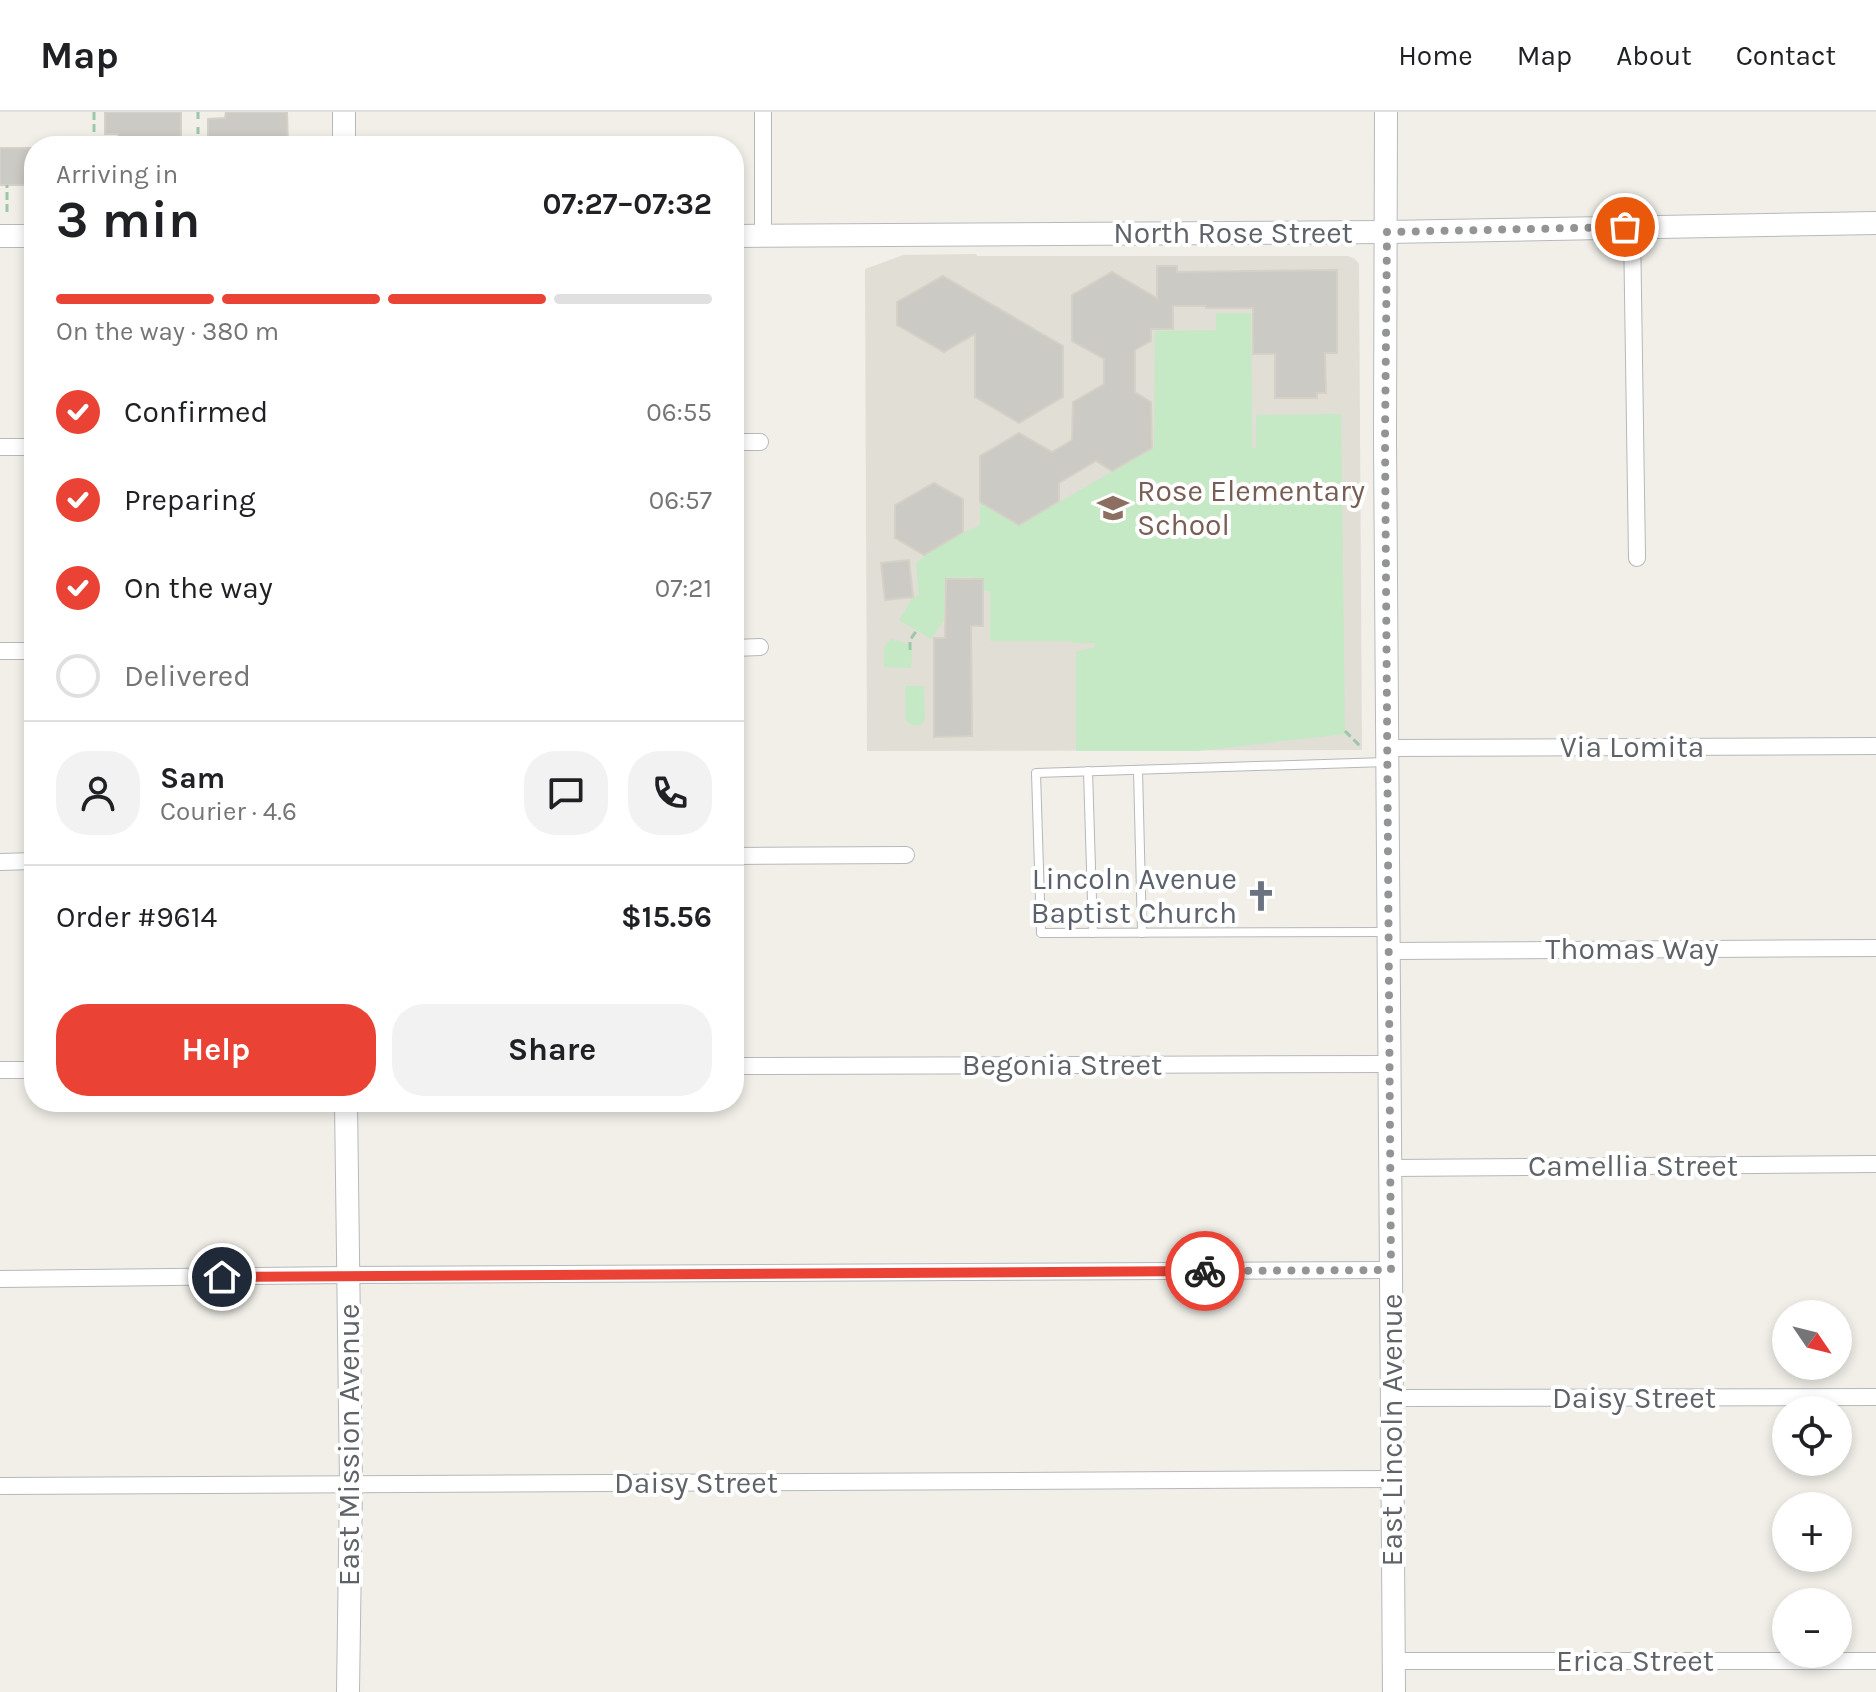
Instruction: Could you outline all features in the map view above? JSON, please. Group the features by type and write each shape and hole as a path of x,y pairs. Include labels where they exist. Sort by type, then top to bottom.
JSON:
{"main road":[{"path":"344,112 344,136"},
{"name":"East Lincoln Avenue","path":"1386,112 1385,440 1394,1692"},
{"name":"North Rose Street","path":"744,236 1387,232 1876,223"},
{"path":"0,236 24,236"},
{"name":"East Mission Avenue","path":"346,1112 351,1484 348,1692"}],"street":[{"path":"763,112 763,236"},
{"path":"1632,227 1637,558"},
{"path":"744,442 760,442"},
{"path":"0,447 24,447"},
{"path":"744,648 760,647"},
{"path":"0,651 24,651"},
{"name":"Via Lomita","path":"1387,755 1876,746"},
{"path":"744,856 906,855"},
{"path":"0,862 24,861"},
{"name":"Thomas Way","path":"1388,942 1876,948"},
{"name":"Begonia Street","path":"744,1066 1390,1064"},
{"path":"0,1070 24,1070"},
{"name":"Camellia Street","path":"1391,1168 1876,1164"},
{"path":"0,1279 1391,1270"},
{"name":"Daisy Street","path":"1392,1398 1876,1397"},
{"name":"Daisy Street","path":"0,1486 1392,1479"},
{"name":"Erica Street","path":"1393,1661 1876,1661"}],"lane":[{"path":"1387,755 1036,773 1041,933 1142,933 1388,942"},
{"path":"1138,770 1142,933"},
{"path":"1088,771 1093,933"}],"path":[{"path":"94,112 94,136"},
{"path":"198,112 198,119"},
{"path":"198,127 198,136"},
{"path":"7,185 7,212"},
{"path":"910,650 910,640 917,630"},
{"path":"1345,731 1362,748"}],"shaded area":[{"name":"Rose Elementary School","path":"903,255 1348,256 1359,264 1362,750 867,751 865,269"}],"green space":[{"path":"1216,313 1251,313 1252,448 1256,448 1256,415 1341,414 1345,734 1197,751 1076,751 1076,652 1095,647 1095,643 990,641 990,591 983,591 972,577 945,578 944,620 931,639 899,620 913,597 919,596 916,564 938,546 980,525 980,502 1019,525 1154,448 1155,331 1216,330"},
{"path":"892,639 908,644 908,650 912,650 911,668 884,667 884,646"},
{"path":"905,686 924,686 925,720 921,725 906,721"}],"building":[{"path":"105,112 181,112 181,136 105,134"},
{"path":"226,112 287,112 288,136 208,136 208,119 225,118"},
{"path":"0,148 24,148 24,185 0,185"},
{"path":"1157,266 1177,266 1177,272 1337,270 1337,353 1325,353 1326,393 1317,393 1317,398 1275,398 1275,354 1253,354 1253,308 1173,306 1173,329 1151,329 1151,341 1135,350 1135,392 1151,402 1152,448 1112,471 1096,461 1059,483 1059,501 1019,525 980,502 980,456 1019,433 1052,452 1072,440 1073,402 1104,384 1104,359 1072,341 1072,295 1112,272 1157,298"},
{"path":"943,276 1063,346 1063,397 1019,423 975,397 975,334 944,352 897,325 897,302"},
{"path":"934,483 963,499 963,532 924,555 895,538 895,505"},
{"path":"909,560 913,597 885,600 881,563"},
{"path":"946,579 983,579 983,626 971,626 972,736 934,737 934,638 945,638"}],"way so far":[{"path":"1205,1271 1391,1270 1385,440 1387,232 1625,227"}],"place":[{"name":"Rose Elementary School","path":"1113,508"},
{"name":"Lincoln Avenue Baptist Church","path":"1261,896"}],"route":[{"path":"222,1277 1205,1271"}]}
